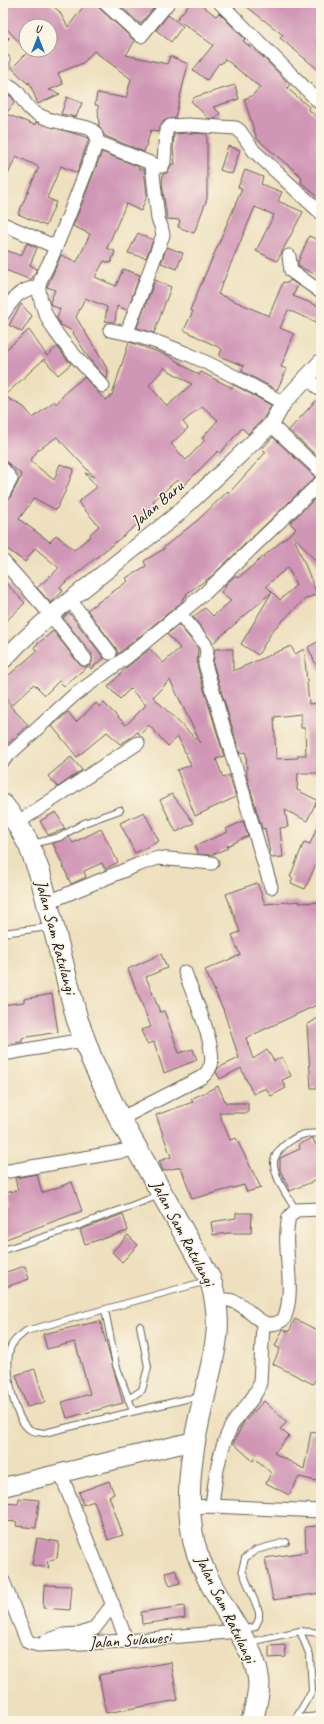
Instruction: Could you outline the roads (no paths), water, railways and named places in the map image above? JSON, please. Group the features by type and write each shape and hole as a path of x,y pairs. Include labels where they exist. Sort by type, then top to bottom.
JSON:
{"highway":[{"name":"Jalan Sam Ratulangi","path":"3,805 17,823 29,845 40,874 46,903 83,1040 120,1119 210,1280 217,1301 216,1344 194,1441 190,1467 188,1507 195,1546 207,1574 254,1658 259,1683 252,1721"}],"main road":[{"path":"3,1487 60,1472 194,1441"}],"street":[{"path":"106,3 141,36 168,3"},
{"path":"220,3 321,104"},
{"path":"3,60 3,67"},
{"path":"3,85 8,84 14,88 26,106 39,115 94,131 97,136 97,142 56,247 38,288 46,316 54,330 103,386"},
{"path":"97,142 152,165 162,166 164,162 166,131 170,126 188,125 236,128 240,131 254,151 321,213"},
{"path":"127,332 163,235 161,224 158,219 152,165"},
{"path":"3,224 56,247"},
{"path":"289,256 291,270 321,292"},
{"path":"3,314 16,295 28,289 38,288"},
{"path":"110,330 127,332 166,345 250,384 283,403"},
{"name":"Jalan Baru","path":"3,661 19,644 51,615 174,517 271,425 283,403 321,362"},
{"path":"307,378 321,390"},
{"path":"271,425 321,471"},
{"path":"3,469 11,479 3,494"},
{"path":"3,760 73,696 127,657 180,614 240,561 321,482"},
{"path":"3,561 51,615 85,659"},
{"path":"70,600 110,652"},
{"path":"180,614 206,648 205,664 271,887"},
{"path":"17,823 138,743"},
{"path":"46,903 137,865 158,858 212,863"},
{"path":"120,1119 202,1077 207,1073 211,1065 209,1040 185,972"},
{"path":"3,1054 83,1040"},
{"path":"3,1172 136,1149"},
{"path":"217,1301 230,1299 238,1302 262,1323 272,1324 284,1319 289,1300 287,1225 289,1217 296,1210 321,1209"},
{"path":"212,1506 222,1447 233,1424 258,1391 262,1323"},
{"path":"60,1472 127,1641"},
{"path":"188,1507 212,1506 321,1511"},
{"path":"3,1581 28,1642 38,1645 64,1635 84,1633 94,1629 113,1604"},
{"name":"Jalan Sulawesi","path":"38,1645 242,1637"}],"lane":[{"path":"29,845 60,837 84,823 120,810"},
{"path":"3,933 53,926"},
{"path":"296,1210 283,1190 273,1164 277,1153 287,1143 305,1134 321,1133"},
{"path":"3,1250 72,1228 163,1194"},
{"path":"204,1396 186,1398 44,1434 29,1429 19,1416 12,1392 9,1369 10,1348 16,1339 26,1331 49,1323 105,1310 210,1280"},
{"path":"105,1310 116,1365 133,1411"},
{"path":"128,1399 142,1390 148,1367 140,1326"},
{"path":"242,1637 255,1627 259,1619 259,1612 242,1570 245,1558 256,1550 286,1542"},
{"path":"242,1637 300,1631 321,1633"},
{"path":"294,1720 312,1691 310,1656 300,1631"},
{"path":"294,1720 321,1716"}]}
